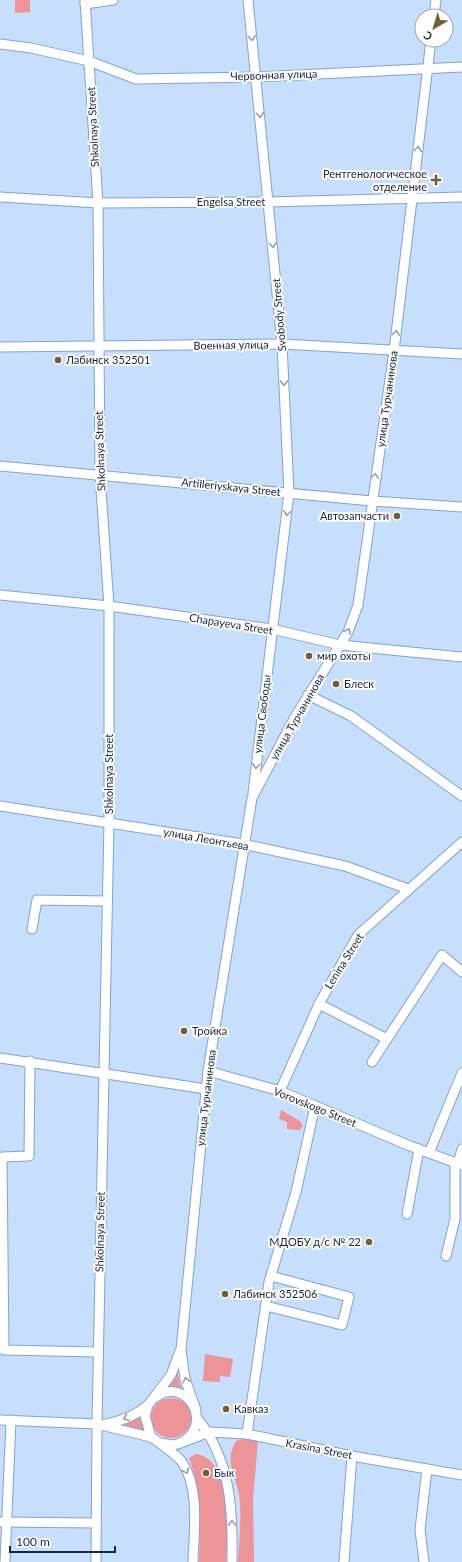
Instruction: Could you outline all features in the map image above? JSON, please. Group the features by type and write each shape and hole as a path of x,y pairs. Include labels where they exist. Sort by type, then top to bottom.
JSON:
{"street":[{"path":"85,2 113,0"},
{"name":"Svobody Street","path":"248,0 257,76 282,344 290,493 272,630"},
{"name":"Shkolnaya Street","path":"85,2 98,203 100,474 109,606 109,822 98,1352 99,1425 96,1562"},
{"name":"Червонная улица","path":"0,44 31,48 89,61 136,79 257,76 462,67"},
{"name":"улица Турчанинова","path":"232,1562 233,1520 228,1480 209,1432 196,1414 185,1379 181,1350 208,1071 243,844 252,798 308,695 348,632 358,605 394,351 430,48"},
{"name":"Engelsa Street","path":"0,197 98,203 268,202 462,197"},
{"name":"Военная улица","path":"0,347 282,344 462,354"},
{"name":"Artilleriyskaya Street","path":"0,466 100,474 372,501 462,507"},
{"name":"Chapayeva Street","path":"0,595 109,606 272,630 340,645 462,658"},
{"name":"улица Свободы","path":"252,798 272,630"},
{"path":"308,695 351,716 462,796"},
{"name":"улица Леонтьева","path":"0,806 243,844 345,866 408,889"},
{"name":"Lenina Street","path":"280,1091 319,1004 358,935 408,889 461,847"},
{"path":"32,930 37,900 107,902"},
{"path":"372,1062 442,955 462,972"},
{"path":"319,1004 387,1039"},
{"path":"0,1058 30,1061 206,1089"},
{"path":"30,1061 29,1156 2,1157 4,1350 98,1352"},
{"name":"Vorovskogo Street","path":"208,1071 280,1091 458,1164"},
{"path":"429,1153 462,1072"},
{"path":"247,1434 271,1276 296,1192 315,1106"},
{"path":"407,1214 419,1149"},
{"path":"446,1256 455,1219 458,1164 462,1149"},
{"path":"266,1306 342,1325 349,1296 271,1276"},
{"name":"улица Турчанинова","path":"154,1398 171,1375 181,1350"},
{"path":"99,1425 124,1420 138,1413 154,1398 166,1392 175,1393 184,1397 196,1414 195,1429 191,1435 178,1444 168,1445 160,1443"},
{"path":"148,1405 145,1416 151,1437"},
{"path":"0,1420 99,1425 151,1437 160,1443 181,1461 188,1475 195,1509 193,1562"},
{"path":"5,1562 3,1522 11,1420"},
{"name":"Krasina Street","path":"178,1444 209,1432 247,1434 352,1456 462,1475"},
{"path":"344,1562 352,1456"},
{"path":"424,1562 420,1530 427,1469"},
{"path":"3,1522 96,1523"}],"shaded area":[{"path":"15,0 30,0 30,12 15,13"},
{"path":"281,1110 300,1121 303,1126 300,1130 287,1129 287,1122 279,1119"},
{"path":"205,1354 233,1359 230,1377 220,1376 220,1382 203,1381"},
{"path":"177,1371 182,1391 168,1388"},
{"path":"175,1398 182,1401 188,1407 191,1418 190,1426 182,1435 175,1438 167,1438 160,1435 152,1426 151,1414 154,1407 163,1399"},
{"path":"144,1414 146,1432 122,1426"},
{"path":"244,1438 258,1441 253,1499 254,1562 238,1562 240,1502 232,1468 231,1455 236,1441"},
{"path":"196,1454 208,1459 217,1469 222,1483 226,1500 227,1517 226,1562 199,1562 200,1522 198,1496 189,1458"}],"place":[{"name":"Рентгенологическое отделение","path":"436,180"},
{"name":"Лабинск 352501","path":"58,360"},
{"name":"Автозапчасти","path":"397,516"},
{"name":"мир охоты","path":"309,656"},
{"name":"Блеск","path":"336,684"},
{"name":"Тройка","path":"184,1031"},
{"name":"МДОБУ д/с № 22","path":"369,1242"},
{"name":"Лабинск 352506","path":"225,1294"},
{"name":"Кавказ","path":"226,1409"},
{"name":"Бык","path":"206,1473"}]}
